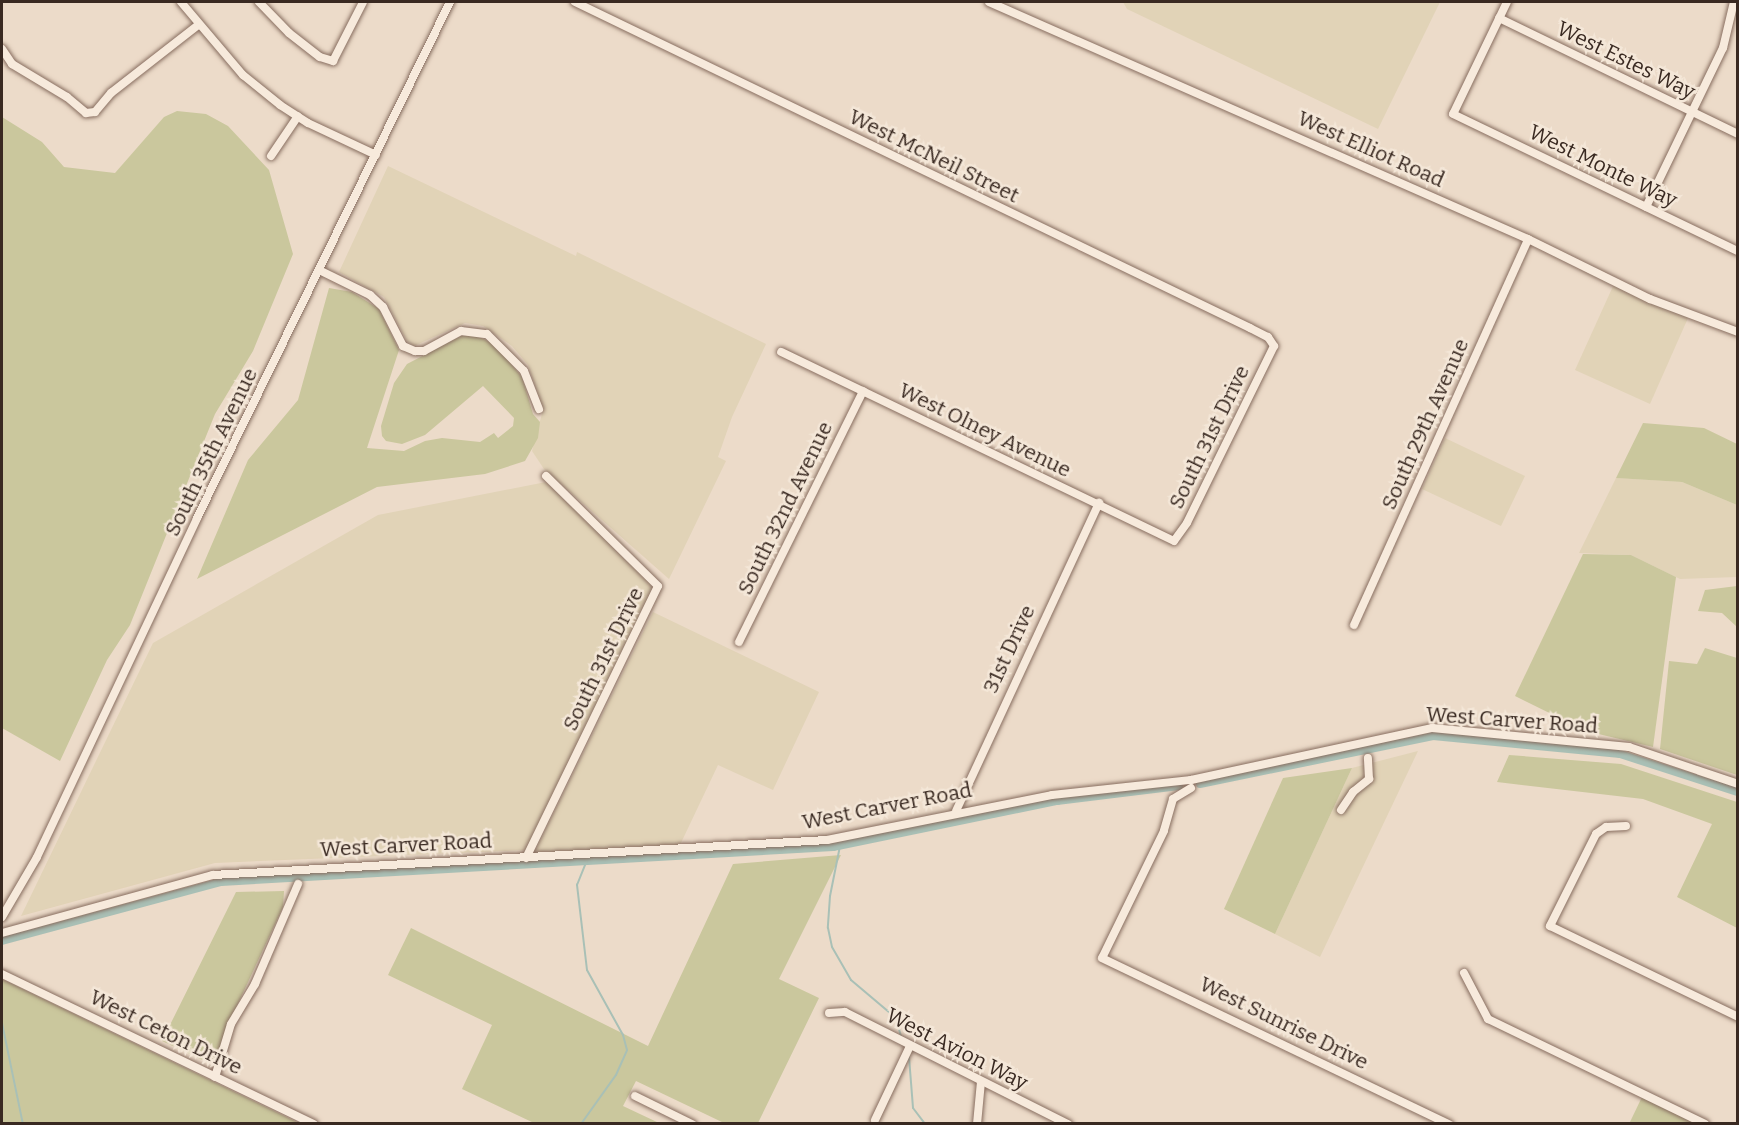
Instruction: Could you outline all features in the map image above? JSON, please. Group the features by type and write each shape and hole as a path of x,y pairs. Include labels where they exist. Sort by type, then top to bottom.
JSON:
{"street":[{"path":"181,2 198,25 243,75 298,116 376,155"},
{"path":"259,2 320,57 333,61 339,55 363,2"},
{"name":"South 35th Avenue","path":"2,917 37,857 450,2"},
{"name":"West McNeil Street","path":"575,2 1259,332 1274,346"},
{"name":"West Elliot Road","path":"989,2 1528,239 1650,299 1737,332"},
{"path":"1499,18 1507,2"},
{"path":"1646,207 1724,48 1735,22 1734,2"},
{"name":"West Estes Way","path":"1499,18 1737,134"},
{"name":"West Monte Way","path":"1499,18 1453,114 1737,251"},
{"path":"2,49 12,64 67,97 86,113 95,112 111,93 198,25"},
{"path":"271,156 298,116"},
{"name":"South 29th Avenue","path":"1354,625 1528,239"},
{"path":"319,270 370,295 382,307 403,346 415,351 424,351 461,331 487,334 524,371 539,409"},
{"name":"South 31st Drive","path":"1174,541 1187,523 1274,346"},
{"name":"West Olney Avenue","path":"781,352 1174,541"},
{"name":"South 32nd Avenue","path":"739,642 863,391"},
{"name":"South 31st Drive","path":"526,858 658,586 546,476"},
{"name":"31st Drive","path":"956,811 1099,503"},
{"name":"West Carver Road","path":"2,933 213,875 826,840 956,811 1052,795 1191,780 1432,728 1629,747 1737,784"},
{"path":"1341,810 1353,792 1370,779 1368,758"},
{"name":"West Sunrise Drive","path":"1191,788 1173,799 1164,831 1102,958 1449,1124"},
{"path":"1626,826 1606,827 1596,834 1550,927 1737,1017"},
{"path":"215,1077 231,1024 257,980 298,884"},
{"path":"1464,973 1488,1019 1705,1124"},
{"name":"West Ceton Drive","path":"2,974 314,1124"},
{"name":"West Avion Way","path":"829,1013 844,1012 1068,1124"},
{"path":"875,1120 910,1046"},
{"path":"977,1124 981,1082"},
{"path":"635,1096 692,1124"}],"shaded area":[{"path":"1123,2 1440,2 1378,129 1127,9"},
{"path":"177,111 206,114 228,126 269,170 293,254 253,351 215,414 130,625 107,660 60,761 2,728 2,117 42,142 64,167 115,173 164,117"},
{"path":"388,166 576,256 577,252 766,344 732,417 718,457 726,461 669,579 544,469 532,451 543,410 528,365 512,346 483,326 465,323 414,346 407,341 384,297 339,272"},
{"path":"1614,284 1688,318 1650,404 1575,370"},
{"path":"329,288 352,292 379,309 399,350 367,448 404,451 425,441 442,438 480,442 494,433 498,438 513,426 514,418 483,386 425,435 402,444 386,441 382,436 381,426 394,383 407,364 461,336 477,336 494,344 522,377 533,414 540,422 538,438 525,461 485,474 377,487 197,579 248,460 298,400"},
{"path":"1643,423 1704,428 1737,444 1737,505 1682,482 1616,478"},
{"path":"1445,438 1525,476 1501,526 1422,489"},
{"path":"1616,478 1682,482 1737,505 1737,577 1680,579 1631,555 1579,553"},
{"path":"546,482 654,585 526,850 215,863 21,916 153,643 378,515"},
{"path":"1583,554 1631,555 1676,577 1653,747 1586,731 1515,696"},
{"path":"1737,586 1737,627 1722,613 1698,611 1705,590"},
{"path":"653,612 819,692 773,790 718,765 680,845 534,853"},
{"path":"1705,648 1737,658 1737,775 1660,749 1669,661 1697,664"},
{"path":"1418,751 1320,957 1275,934 1352,768"},
{"path":"1509,755 1621,764 1737,802 1737,928 1677,897 1712,824 1643,799 1497,782"},
{"path":"1352,768 1275,934 1224,909 1283,778"},
{"path":"841,855 779,979 819,998 758,1123 724,1123 636,1081 623,1106 659,1123 534,1123 462,1089 492,1025 388,975 411,928 648,1046 733,864"},
{"path":"284,891 283,907 228,1025 215,1066 162,1041 236,892"},
{"path":"2,979 299,1123 2,1123"},
{"path":"1642,1097 1696,1124 1629,1124"}],"waterway":[{"path":"1200,784 1433,736 1620,754 1738,792"},
{"path":"2,941 221,882 833,847 1057,801 1179,786"},
{"path":"840,846 830,896 828,928 832,947 851,980 896,1018 901,1037"},
{"path":"581,1124 616,1075 627,1050 623,1035 587,970 577,885 586,863"},
{"path":"2,1023 23,1124"},
{"path":"909,1057 913,1108 925,1124"}]}
